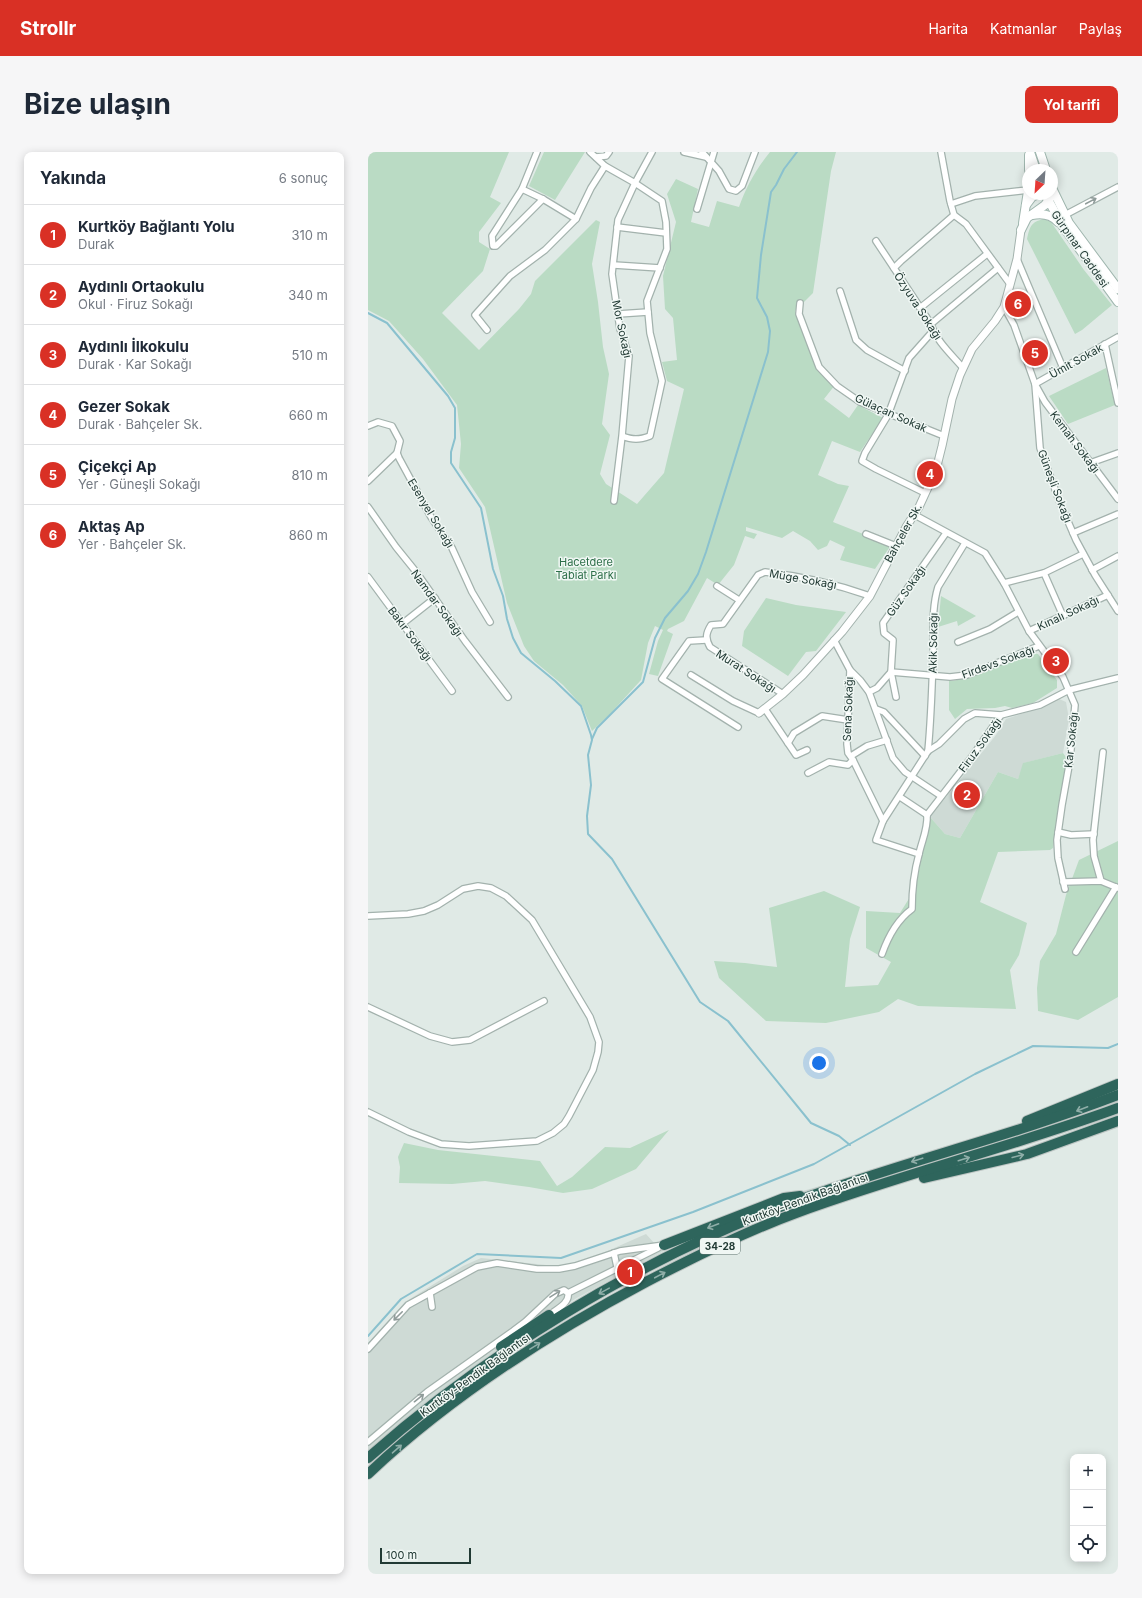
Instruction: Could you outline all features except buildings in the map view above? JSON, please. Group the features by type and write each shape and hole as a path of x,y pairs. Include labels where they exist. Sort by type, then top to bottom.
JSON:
{"highway":[{"path":"991,1138 1037,1117 1066,1107 1118,1084"},
{"name":"Kurtköy-Pendik Bağlantısı","path":"368,1458 403,1427 493,1360 578,1306 680,1251 739,1224 816,1194 878,1173 1070,1114 1118,1096"},
{"name":"Kurtköy-Pendik Bağlantısı","path":"368,1474 436,1417 504,1366 557,1332 613,1300 691,1259 795,1214 871,1187 1005,1147 1118,1108"},
{"path":"871,1187 932,1176 1027,1154 1118,1121"},
{"path":"664,1245 784,1198 816,1194"},
{"path":"368,1455 378,1442 408,1416 481,1361 549,1314"}],"main road":[{"path":"1029,164 1030,152"},
{"path":"1030,152 1034,164"},
{"path":"1040,152 1044,164"},
{"path":"1027,213 1028,200"},
{"path":"1022,230 1029,200"},
{"path":"1027,213 1043,200"},
{"name":"Gürpınar Caddesi","path":"1051,200 1062,226 1118,302"},
{"path":"1053,200 1065,215"},
{"name":"Gürpınar Caddesi","path":"1058,200 1065,215 1118,289"},
{"path":"1027,213 1046,214 1056,219 1062,226"}],"street":[{"path":"538,152 522,189 492,236 492,246 496,246 543,199"},
{"path":"590,152 605,166 635,183 662,201 666,222 666,249 647,301 650,333 662,381 659,398 650,436 642,439 632,439 622,436"},
{"path":"596,157 606,156 609,152"},
{"name":"Mor Sokağı","path":"614,502 622,436 629,356 620,329 612,274 617,227 618,220 635,183 652,152"},
{"path":"684,152 709,159"},
{"path":"702,152 709,159 729,188 736,191 742,186 755,152"},
{"path":"697,209 709,159 714,152"},
{"path":"942,152 954,215 966,224 1010,284"},
{"path":"487,330 475,316 510,276 545,250 576,219 591,188 605,166"},
{"path":"1065,215 1118,187"},
{"path":"522,189 543,199 576,219"},
{"path":"951,204 975,196 1022,191"},
{"path":"894,268 954,215"},
{"path":"617,227 666,233"},
{"name":"Bahçeler Sk.","path":"759,713 783,694 803,675 870,596 936,470 952,399 963,368 972,349 995,321 1004,307 1017,259 1022,230"},
{"name":"Özyuva Sokağı","path":"876,241 931,324 933,331 944,347 963,368"},
{"path":"920,308 988,254"},
{"path":"1017,259 1063,368"},
{"path":"614,265 660,268"},
{"path":"931,324 998,268"},
{"path":"840,291 856,340 867,350 905,371"},
{"name":"Gülaçan Sokak","path":"800,303 799,314 819,367 837,386 860,402 888,415 944,436"},
{"name":"Güneşli Sokağı","path":"1004,307 1014,325 1035,384 1040,448 1073,533 1083,554 1108,595 1115,601 1118,611"},
{"path":"618,314 648,312"},
{"path":"925,493 876,470 862,461 865,453 888,415 910,358 933,331"},
{"name":"Ümit Sokak","path":"1035,384 1118,337"},
{"path":"1105,344 1118,404"},
{"name":"Kemah Sokağı","path":"1035,384 1045,402 1118,499"},
{"name":"Esenyel Sokağı","path":"368,426 378,422 392,426 400,441 398,453 430,517 452,548 472,592 490,622"},
{"path":"368,481 398,453"},
{"path":"1090,463 1118,454"},
{"name":"Namdar Sokağı","path":"368,507 435,598 465,642 508,697"},
{"name":"Kar Sokağı","path":"913,514 985,553 1004,584 1029,631 1063,677 1069,690 1075,705 1070,760 1058,832 1058,858 1065,889"},
{"path":"1073,533 1118,514"},
{"name":"Güz Sokağı","path":"896,698 891,672 893,640 884,633 883,623 946,533"},
{"path":"866,534 896,546"},
{"name":"Akik Sokağı","path":"926,753 931,724 933,620 936,595 938,587 965,543"},
{"path":"1004,584 1044,573 1083,554"},
{"path":"1092,570 1118,556"},
{"name":"Müge Sokağı","path":"711,625 723,624 758,575 766,572 824,582 870,596"},
{"path":"1044,573 1063,616"},
{"name":"Bakır Sokağı","path":"368,578 452,691"},
{"path":"717,586 740,600"},
{"name":"Kınalı Sokağı","path":"1029,631 1108,595"},
{"path":"402,624 435,598"},
{"path":"958,642 990,629 1018,612"},
{"name":"Murat Sokağı","path":"711,625 707,631 706,640 710,647 783,694"},
{"path":"706,640 689,641 662,679 738,727"},
{"name":"Sena Sokağı","path":"834,640 850,670 848,689 848,753 852,758 883,821"},
{"name":"Firdevs Sokağı","path":"891,672 950,678 967,675 1039,646"},
{"path":"850,670 869,692 893,758 905,772 941,796"},
{"path":"869,692 877,688 891,672"},
{"path":"691,675 733,701 759,713"},
{"name":"Firuz Sokağı","path":"927,815 971,758 1001,715 1040,705 1069,690 1118,678"},
{"path":"765,709 796,755 807,750"},
{"path":"876,709 884,712 926,753"},
{"path":"919,854 876,840 883,821 900,797 926,753 939,744 964,719 975,713 1001,715"},
{"path":"788,743 794,733 822,716 848,720"},
{"path":"808,773 829,762 848,765 852,758 868,746 887,740"},
{"path":"1101,881 1094,856 1094,834 1103,752"},
{"path":"882,954 887,938 905,915 912,909 912,889 922,838 928,826 927,815 900,797"},
{"path":"1058,832 1072,834 1094,834"},
{"path":"1063,882 1101,881 1117,887 1076,952"},
{"path":"368,916 408,914 424,911 464,889 478,886 491,888 506,896 532,920 538,929 590,1017 599,1042 593,1070 564,1124 553,1133 537,1141 470,1146 440,1144 409,1132 368,1112"},
{"path":"368,1007 430,1036 452,1042 470,1040 544,1002"},
{"path":"368,1349 408,1305 477,1267 497,1263 537,1269 559,1269 575,1266 614,1253 635,1248 652,1248 664,1245"},
{"path":"568,1293 617,1267 648,1254 664,1245"},
{"path":"614,1253 617,1267"},
{"path":"368,1442 427,1392 525,1322 554,1294 564,1290 568,1293"},
{"path":"549,1314 569,1298 568,1293"},
{"path":"430,1294 432,1307"}],"shaded area":[{"path":"1057,698 1066,702 1069,719 1063,753 1024,763 1018,779 998,772 960,838 945,834 930,817 996,735 1006,719 1042,707"},
{"path":"827,1184 779,1201 673,1246 575,1299 490,1357 368,1453 368,1343 405,1302 463,1266 481,1258 556,1266 570,1266 646,1234 655,1244 785,1196"}],"green space":[{"name":"Hacetdere Tabiat Parkı","path":"368,152 509,152 490,197 501,203 479,232 479,242 490,249 483,271 442,313 479,350 519,309 531,294 535,281 596,220 600,222 592,264 603,347 609,374 602,424 610,435 600,474 606,484 637,504 664,473 684,389 667,381 662,362 677,360 673,318 665,309 663,276 676,222 667,194 676,179 698,189 691,222 709,227 717,201 739,207 752,178 770,152 836,152 831,171 813,293 795,311 816,367 835,385 824,399 849,418 858,405 883,418 860,452 832,441 818,475 838,484 849,486 833,522 891,545 875,569 840,560 845,547 830,540 827,546 818,550 810,541 793,531 782,538 746,527 746,531 757,534 754,539 745,536 734,565 718,585 707,578 684,621 668,629 667,631 673,634 658,676 649,674 658,641 663,630 655,626 648,643 641,680 610,714 592,731 582,706 563,685 534,661 524,646 507,603 485,507 459,468 461,444 457,405 423,359 389,321 368,310"},
{"path":"544,152 585,152 555,200 529,186"},
{"path":"1044,219 1051,222 1084,270 1112,305 1075,334 1027,239 1032,225"},
{"path":"1106,368 1115,405 1068,424 1049,396"},
{"path":"941,596 976,616 958,626 957,621 938,627"},
{"path":"766,598 796,605 846,612 816,651 806,652 788,676 742,646 744,631"},
{"path":"1030,653 1038,654 1057,680 1057,688 1033,703 1012,708 1005,706 995,708 967,709 955,719 949,710 949,681 966,678"},
{"path":"1063,753 1068,760 1053,848 1050,850 998,852 980,902 1027,923 1019,955 1010,970 1016,1009 918,1006 898,999 879,1012 826,1023 766,1021 719,978 714,961 777,967 769,908 824,891 860,907 850,939 845,987 878,985 891,962 866,948 866,911 900,913 915,889 930,817 945,834 960,838 998,772 1018,779 1023,763"},
{"path":"1118,841 1118,997 1078,1020 1038,1011 1037,988 1040,961 1056,934 1066,895 1079,860"},
{"path":"669,1130 636,1169 592,1189 563,1193 485,1181 452,1184 399,1183 400,1167 398,1157 404,1143 438,1150 540,1161 557,1186 572,1177 605,1147 630,1148"}],"waterway":[{"path":"592,739 597,728 643,682 655,638 665,618 688,591 698,574 706,552 768,352 770,331 767,317 757,298 761,255 771,192 784,169 797,152"},
{"path":"368,313 387,323 448,396 455,408 455,438 451,452 451,463 481,508 493,569 503,596 507,619 513,638 521,653 555,681 581,706 592,740 588,755 591,785 587,816 588,834 612,859 700,1002 728,1021 811,1123 839,1136 850,1145"},
{"path":"368,1336 401,1299 477,1254 561,1258 693,1212 814,1164 975,1074 1033,1046 1108,1048 1118,1044"}],"place":[{"name":"Aktaş Ap","path":"1018,304"},
{"name":"Çiçekçi Ap","path":"1035,353"},
{"name":"Gezer Sokak","path":"930,474"},
{"name":"Aydınlı İlkokulu","path":"1056,661"},
{"name":"Aydınlı Ortaokulu","path":"967,795"},
{"name":"Kurtköy Bağlantı Yolu","path":"630,1272"}]}
